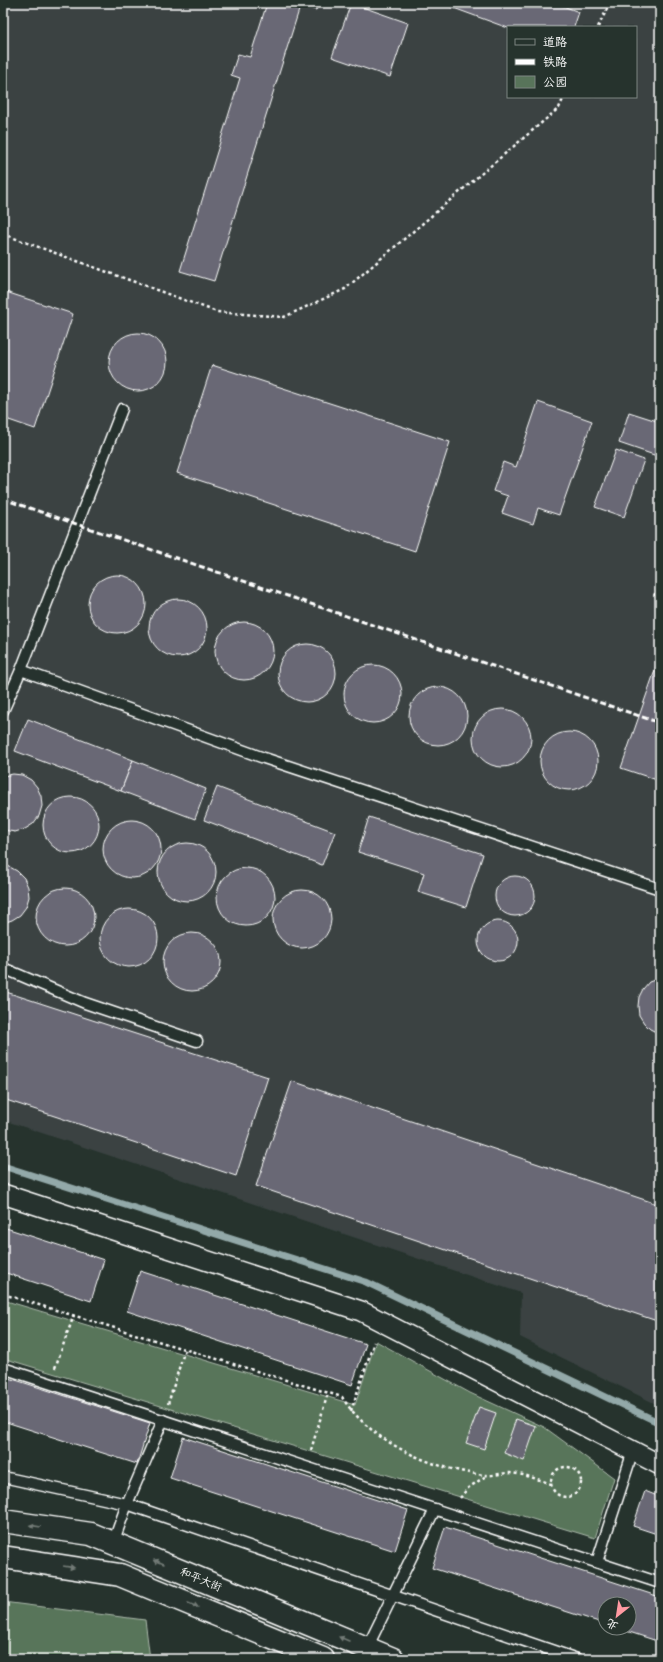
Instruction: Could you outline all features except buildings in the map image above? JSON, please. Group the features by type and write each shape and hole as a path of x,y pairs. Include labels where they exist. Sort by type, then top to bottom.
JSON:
{"main road":[{"name":"和平大街","path":"3,1521 91,1534 393,1659"},
{"path":"3,1557 120,1575 323,1659"}],"street":[{"path":"3,1194 361,1311 660,1465"}],"lane":[{"path":"3,711 21,670 122,409"},
{"path":"21,670 264,758 660,889"},
{"path":"3,968 85,1003 197,1041"},
{"path":"3,1368 660,1583"},
{"path":"113,1543 127,1504 163,1420"},
{"path":"597,1562 633,1451"},
{"path":"3,1477 127,1504 577,1659"},
{"path":"366,1648 435,1509"}],"path":[{"path":"598,26 610,3"},
{"path":"3,234 217,312 284,317 344,290 559,108 564,98"},
{"path":"654,596 660,582"},
{"path":"3,1294 342,1397 351,1411 380,1436 413,1456 448,1468 486,1476 509,1473 528,1476 551,1484 555,1493 559,1496 569,1497 577,1492 581,1483 578,1474 574,1470 565,1467 553,1474 551,1484"},
{"path":"50,1383 74,1315"},
{"path":"351,1411 381,1321"},
{"path":"163,1420 185,1349"},
{"path":"306,1467 328,1393"},
{"path":"450,1514 468,1488 486,1476"}],"shaded area":[{"path":"3,3 660,3 660,1406 520,1337 521,1293 3,1120"}],"green space":[{"path":"3,1300 355,1405 376,1341 470,1393 544,1427 614,1478 595,1538 3,1358"},
{"path":"3,1602 145,1620 150,1659 3,1659"}],"waterway":[{"path":"3,1166 366,1282 660,1423"}],"railway":[{"path":"3,499 660,723"}]}
